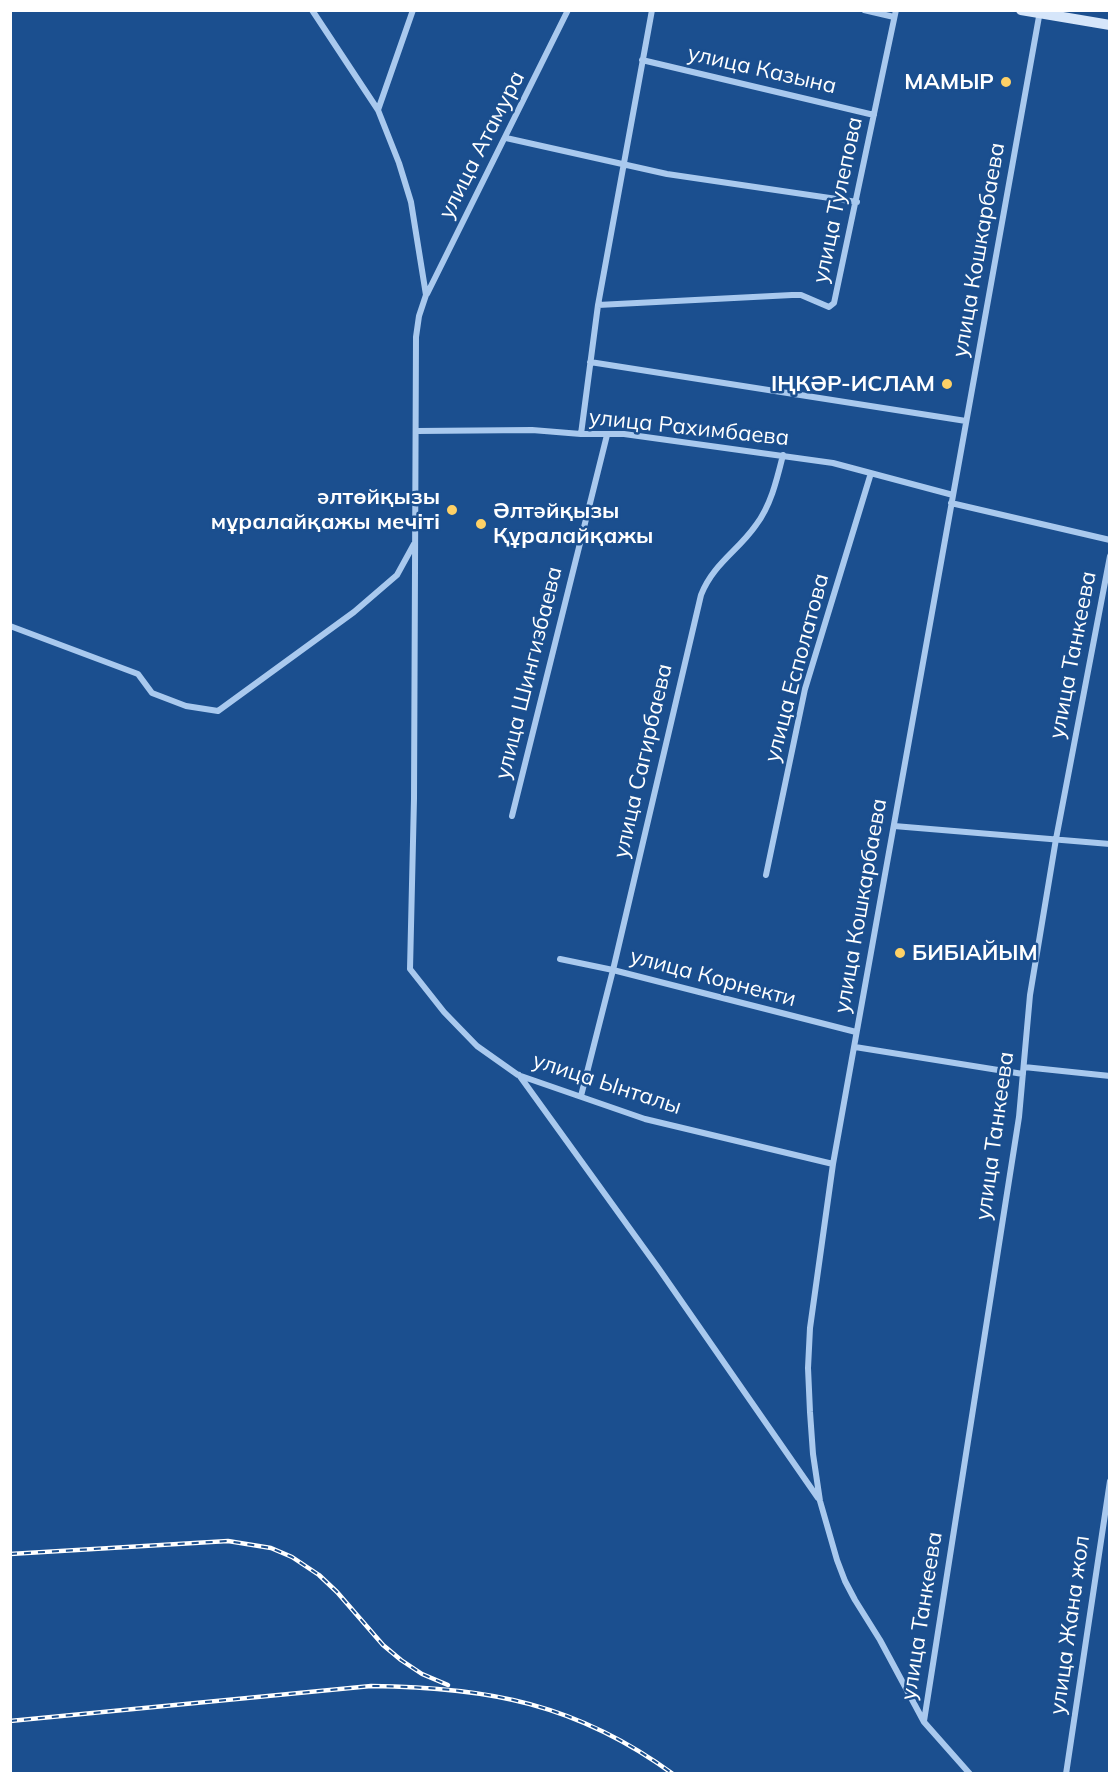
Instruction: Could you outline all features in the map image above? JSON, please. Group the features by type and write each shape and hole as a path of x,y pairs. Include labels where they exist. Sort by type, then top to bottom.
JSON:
{"street":[{"path":"10,626 138,674 153,693 186,706 218,711 354,612 397,575 415,542 417,337 419,316 426,295 411,202 378,110 312,10"},
{"path":"378,110 413,10"},
{"name":"улица Атамура","path":"426,295 568,10"},
{"path":"581,434 598,305 652,10"},
{"path":"864,10 895,14"},
{"path":"1021,10 1110,25"},
{"name":"улица Кошкарбаева","path":"970,1773 924,1722 845,1581 820,1501 813,1454 810,1412 810,1328 833,1164 856,1032 1040,12"},
{"name":"улица Тулепова","path":"598,305 792,295 801,295 829,307 834,303 895,14"},
{"name":"улица Казына","path":"642,60 874,115"},
{"path":"506,138 667,174 857,202"},
{"path":"590,362 966,421"},
{"name":"улица Рахимбаева","path":"417,431 532,429 581,434 624,434 833,463 953,495"},
{"name":"улица Шингизбаева","path":"512,816 607,435"},
{"name":"улица Сагирбаева","path":"581,1096 701,595 708,579 756,525 774,489 783,455"},
{"name":"улица Есполатова","path":"766,875 805,689 871,473"},
{"path":"951,503 1110,540"},
{"name":"улица Ынталы","path":"415,542 414,799 410,969 444,1012 477,1046 519,1075 645,1119 833,1164"},
{"name":"улица Танкеева","path":"924,1722 1019,1117 1030,995 1056,839 1110,556"},
{"path":"894,826 1110,844"},
{"name":"улица Корнекти","path":"560,959 613,970 856,1032"},
{"path":"855,1047 1024,1070 1110,1076"},
{"path":"519,1075 659,1269 820,1501"},
{"name":"улица Жана жол","path":"1066,1773 1110,1481"}],"railway":[{"path":"10,1554 228,1541 271,1548 292,1557 319,1575 337,1592 383,1645 401,1660 422,1674 448,1685"},
{"path":"10,1721 371,1686 454,1690 530,1704 566,1716 602,1731 637,1750 673,1774"}],"place":[{"name":"МАМЫР","path":"1006,82"},
{"name":"ІҢКӘР-ИСЛАМ","path":"947,384"},
{"name":"әлтөйқызы мұралайқажы мечіті","path":"452,510"},
{"name":"Әлтәйқызы Құралайқажы","path":"481,524"},
{"name":"БИБІАЙЫМ","path":"900,953"}]}
